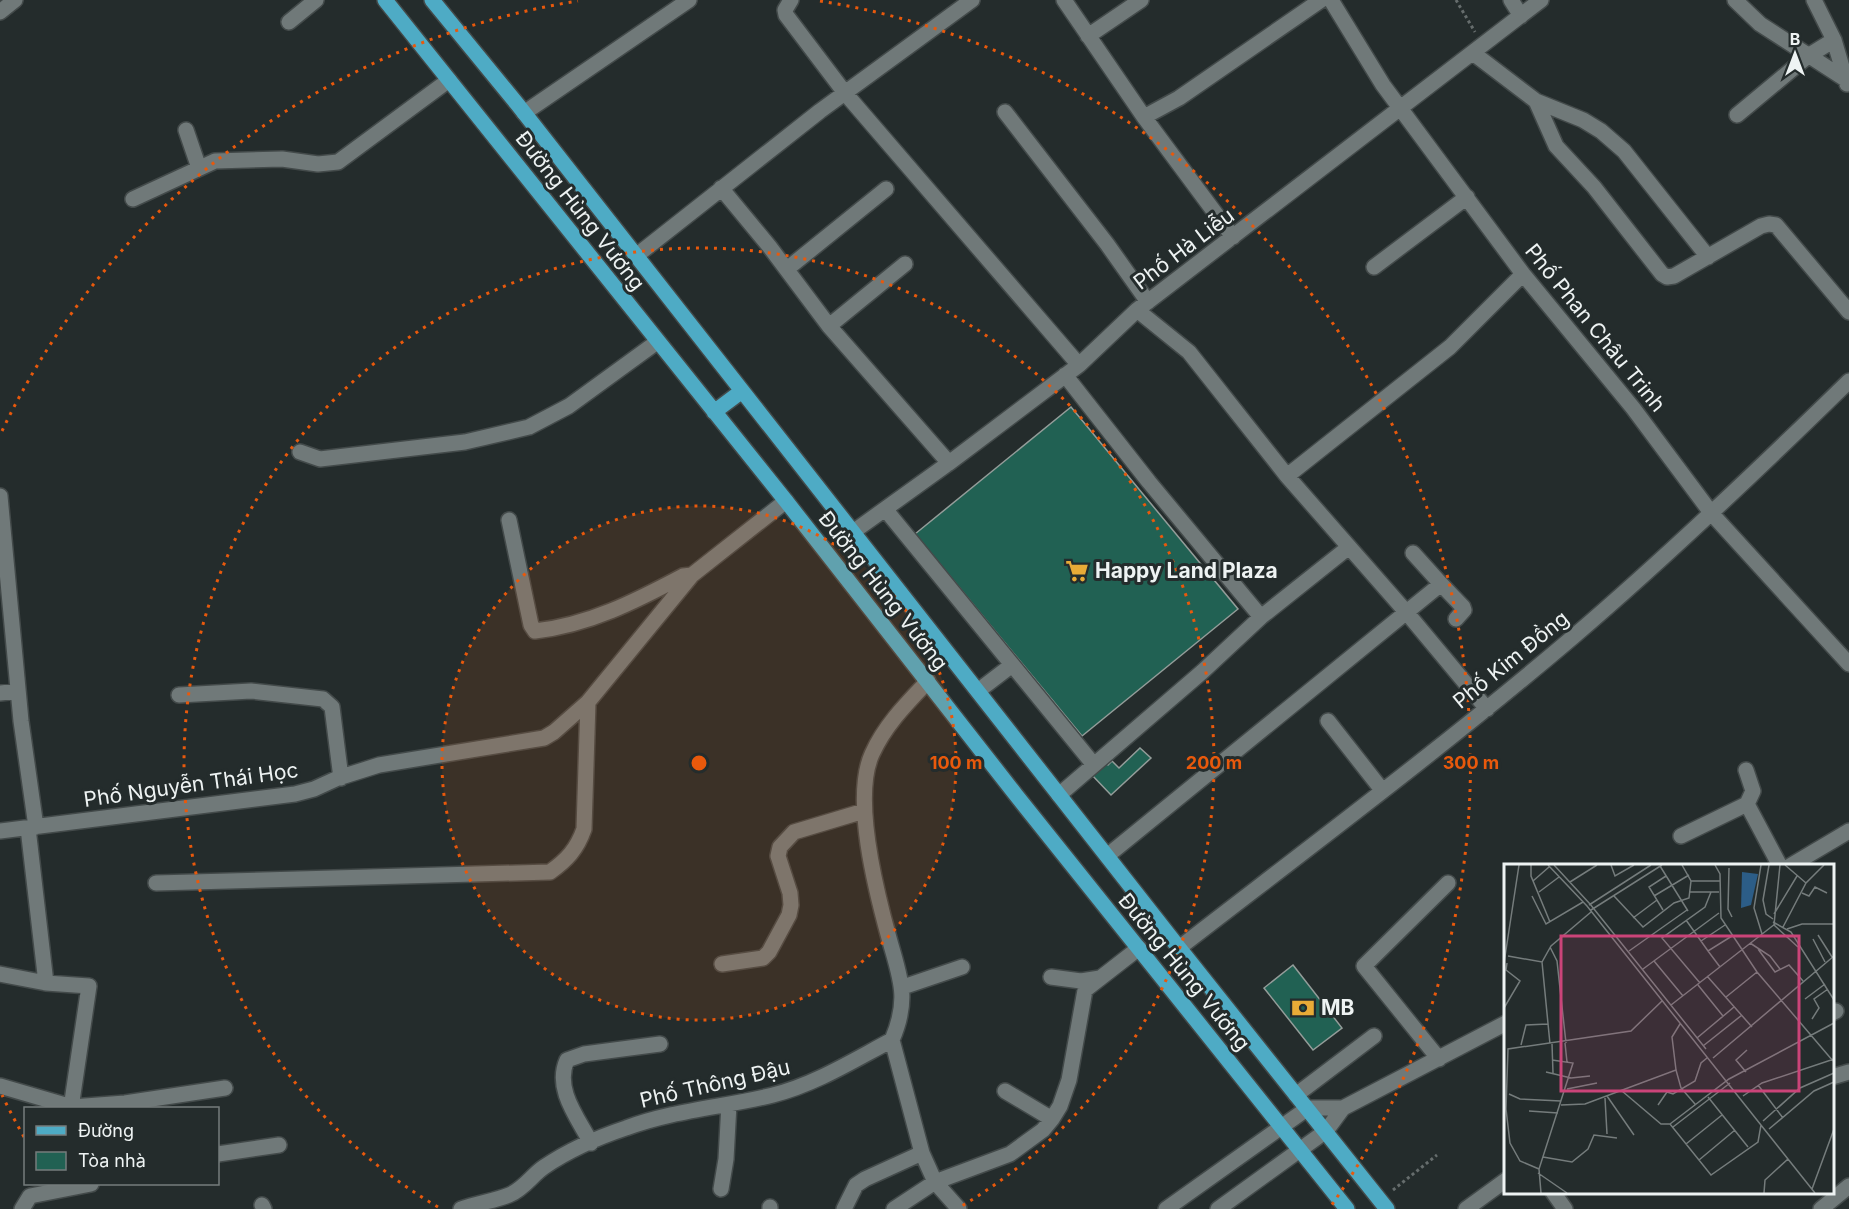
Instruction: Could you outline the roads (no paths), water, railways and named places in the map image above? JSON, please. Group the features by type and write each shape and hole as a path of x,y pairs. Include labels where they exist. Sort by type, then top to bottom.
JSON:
{"main road":[{"name":"Đường Hùng Vương","path":"385,0 786,501 1347,1209"},
{"name":"Đường Hùng Vương","path":"432,0 524,113 1383,1205"},
{"path":"714,412 742,391"}],"street":[{"path":"0,12 15,0"},
{"path":"289,22 316,0"},
{"path":"524,113 689,0"},
{"path":"791,0 785,10 786,15 846,93 1079,365"},
{"path":"636,256 721,188 972,0"},
{"path":"1064,0 1144,117 1233,237"},
{"path":"1088,36 1141,0"},
{"path":"1144,117 1179,98 1321,0"},
{"name":"Phố Phan Châu Trinh","path":"1331,0 1383,85 1523,274 1633,408 1712,514 1849,664"},
{"path":"1511,0 1521,16"},
{"name":"Phố Hà Liễu","path":"853,532 1079,365 1143,306 1541,0"},
{"path":"1735,0 1760,24 1847,83"},
{"path":"1814,0 1834,39 1847,83"},
{"path":"1737,115 1808,56 1834,39"},
{"path":"1478,49 1536,101 1583,120 1624,151 1708,257"},
{"path":"133,199 215,161 282,159 318,164 338,162 449,80"},
{"path":"1536,101 1556,146 1594,187 1662,274 1667,277 1674,276 1761,226 1776,225 1849,312"},
{"path":"1005,112 1107,244 1143,306 1189,352 1287,476 1407,613 1487,709"},
{"path":"186,130 199,168"},
{"path":"721,188 787,269 829,326 949,463"},
{"path":"787,269 886,189"},
{"path":"1374,267 1467,197"},
{"path":"829,326 905,264"},
{"path":"1287,476 1450,347 1523,274"},
{"path":"300,452 320,459 465,442 529,427 569,406 657,342"},
{"path":"1065,375 1149,482 1262,617"},
{"name":"Phố Kim Đồng","path":"1179,948 1487,709 1574,636 1712,514 1849,381"},
{"path":"0,496 46,983"},
{"name":"Phố Nguyễn Thái Học","path":"0,831 295,794 379,765 543,738 554,732 588,702 692,576 786,501"},
{"path":"885,508 1094,765"},
{"path":"509,520 531,625 535,631 562,628 627,605 683,576 692,576"},
{"path":"1059,795 1262,617 1349,547"},
{"path":"1413,553 1463,607 1464,610 1456,619"},
{"path":"1107,856 1441,584"},
{"path":"978,692 1012,665"},
{"path":"928,681 886,729 872,754 864,783 864,811 877,886 903,987 902,1013 892,1040 922,1153 935,1182 959,1209"},
{"path":"0,693 18,691"},
{"path":"179,695 251,691 323,699 332,707 341,777"},
{"path":"156,883 550,872 572,853 579,843 584,828 588,702"},
{"path":"1328,721 1382,790"},
{"path":"1681,836 1747,804 1753,791 1746,770"},
{"path":"1747,804 1779,864"},
{"path":"722,964 763,958 769,952 789,915 790,893 778,856 780,847 794,832 864,811"},
{"path":"1793,864 1849,831"},
{"path":"1439,1059 1364,966 1448,883"},
{"path":"894,1209 935,1182 1010,1155 1042,1130 1060,1106 1069,1080 1085,990 1139,948"},
{"path":"903,987 962,967"},
{"path":"0,974 46,983 89,986 72,1107"},
{"path":"1051,977 1081,981 1103,977"},
{"path":"1218,1209 1326,1131 1343,1108 1504,1024"},
{"path":"1296,1095 1374,1036"},
{"name":"Phố Thông Đậu","path":"469,1208 510,1195 523,1187 546,1165 629,1126 691,1110 772,1095 804,1085 892,1040"},
{"path":"591,1143 565,1094 563,1069 567,1060 584,1054 660,1044"},
{"path":"1834,1077 1849,1072"},
{"path":"0,1086 69,1107"},
{"path":"85,1107 125,1104 225,1088"},
{"path":"1005,1091 1052,1119"},
{"path":"721,1189 727,1148 729,1104"},
{"path":"1166,1209 1308,1108 1343,1108"},
{"path":"219,1155 279,1145"},
{"path":"844,1209 856,1185 922,1153"},
{"path":"1466,1209 1504,1181"},
{"path":"22,1209 30,1196 46,1188 80,1185"},
{"path":"1821,1209 1849,1186"},
{"path":"1554,1194 1565,1209"}],"place":[{"name":"Happy Land Plaza","path":"1077,571"},
{"name":"MB","path":"1303,1008"}]}
